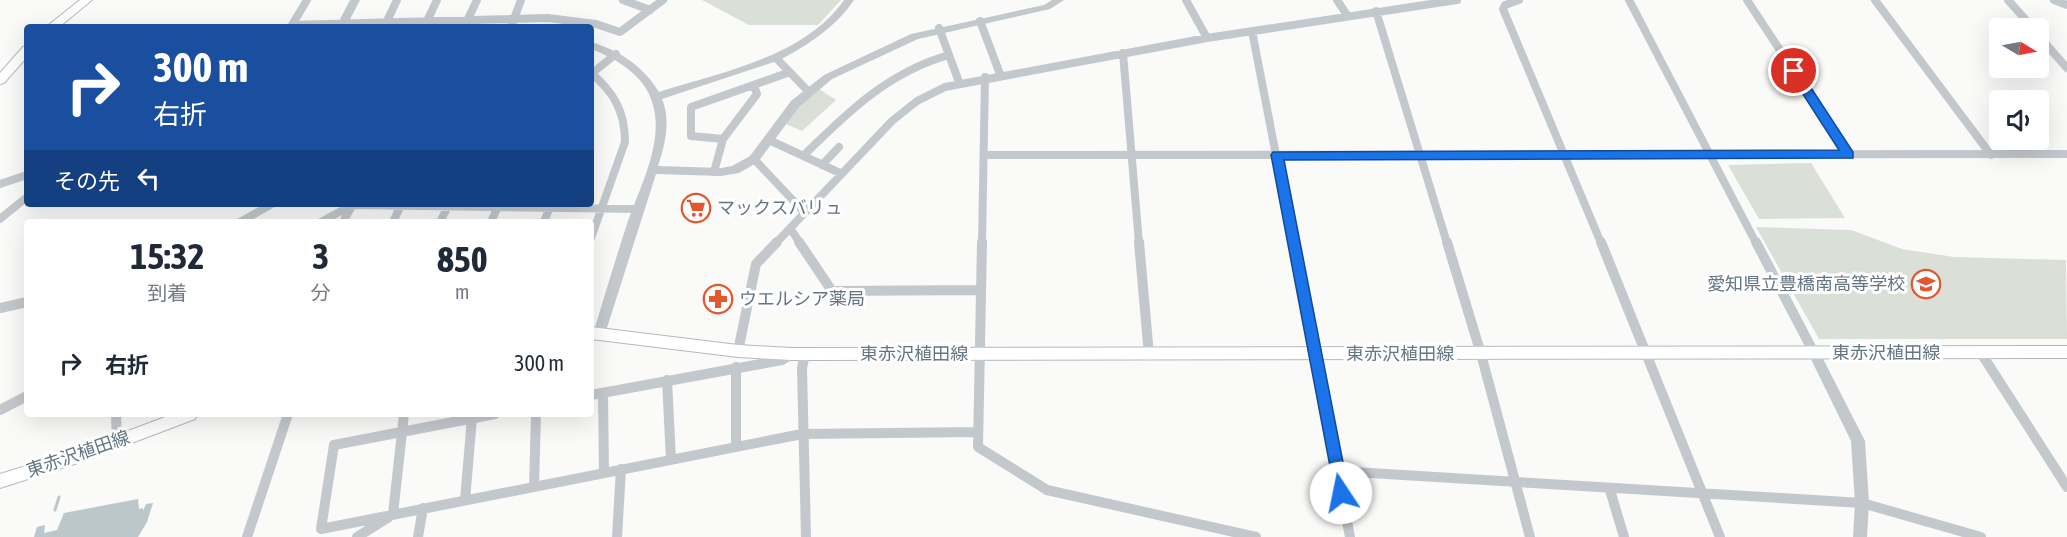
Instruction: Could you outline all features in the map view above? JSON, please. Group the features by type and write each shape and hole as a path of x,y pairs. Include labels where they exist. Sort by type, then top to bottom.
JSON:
{"main road":[{"path":"56,24 87,0"},
{"path":"0,80 24,53"},
{"name":"東赤沢植田線","path":"595,334 738,351 798,354 2067,352"},
{"name":"東赤沢植田線","path":"0,481 182,417"}],"street":[{"path":"293,24 308,0"},
{"path":"343,24 355,0"},
{"path":"386,22 397,0"},
{"path":"427,21 437,0"},
{"path":"468,19 477,0"},
{"path":"512,24 521,0"},
{"path":"627,0 650,10"},
{"path":"594,25 620,32 663,0"},
{"path":"656,97 776,58 824,29 849,0"},
{"path":"651,170 714,172 735,170 753,159 795,104 808,91 828,77 892,46 939,28 1047,6 1059,0"},
{"path":"1186,0 1207,38"},
{"path":"1337,0 1347,15"},
{"path":"738,351 756,264 840,173 913,103 938,90 959,82 1000,74 1376,11 1408,3 1457,0"},
{"path":"1520,0 1505,5 1503,9 1648,354 1705,493 1720,537"},
{"path":"1629,0 1858,441 1862,503 1860,537"},
{"path":"1748,0 1849,155"},
{"path":"1875,0 1991,155"},
{"path":"2008,0 2024,18"},
{"path":"2054,0 2067,5"},
{"path":"1376,11 1481,354 1530,537"},
{"path":"364,24 514,18 575,20 590,24"},
{"path":"980,21 1000,74"},
{"path":"939,28 959,82"},
{"path":"1252,31 1350,537"},
{"path":"594,46 616,54 639,73 656,97 661,117 661,131 651,170 595,334"},
{"path":"2049,48 2067,68"},
{"path":"1123,53 1149,355"},
{"path":"594,71 616,54"},
{"path":"802,156 880,84 927,60 949,55"},
{"path":"776,58 808,91"},
{"path":"723,139 692,136 691,107 790,72"},
{"path":"594,75 605,84 621,106 626,129 625,142 594,230"},
{"path":"985,77 978,447 1047,490 1256,537"},
{"path":"714,172 723,139 757,94 754,86"},
{"path":"769,140 840,173"},
{"path":"822,165 839,147"},
{"path":"984,155 2067,154"},
{"path":"753,159 804,212"},
{"path":"0,184 24,176"},
{"path":"0,219 24,199"},
{"path":"245,219 267,207"},
{"path":"324,219 337,207"},
{"path":"585,207 638,209"},
{"path":"790,228 832,291 981,290"},
{"path":"0,308 24,303"},
{"path":"1981,353 2067,487"},
{"path":"594,394 782,360 798,354 802,368 806,537"},
{"path":"736,367 736,446"},
{"path":"667,380 671,460"},
{"path":"603,393 604,473"},
{"path":"0,410 24,398"},
{"path":"116,417 117,441"},
{"path":"247,537 287,417"},
{"path":"393,514 404,417"},
{"path":"478,417 334,445 321,529 802,434 978,432"},
{"path":"534,486 536,417"},
{"path":"465,500 472,418"},
{"path":"617,537 621,470"},
{"path":"1337,471 1610,490 1705,493 1862,503 1981,537"},
{"path":"1610,490 1624,537"},
{"path":"418,537 423,508"},
{"path":"357,537 393,514"}],"shaded area":[{"path":"702,0 841,0 818,25 749,25"},
{"path":"819,89 836,100 802,131 786,124 802,102"},
{"path":"1811,163 1845,218 1759,219 1728,165"},
{"path":"1756,227 1851,230 1902,249 1954,257 2066,260 2067,339 1819,339"},
{"path":"138,499 139,509 143,508 143,511 146,504 153,503 147,522 138,537 34,537 37,527 45,525 44,533 57,530 64,513"}],"waterway":[{"path":"55,510 59,497"}],"place":[{"name":"マックスバリュ","path":"696,208"},
{"name":"愛知県立豊橋南高等学校","path":"1926,284"},
{"name":"ウエルシア薬局","path":"718,299"}],"route":[{"path":"1341,493 1277,155 1849,155 1794,71"}]}
